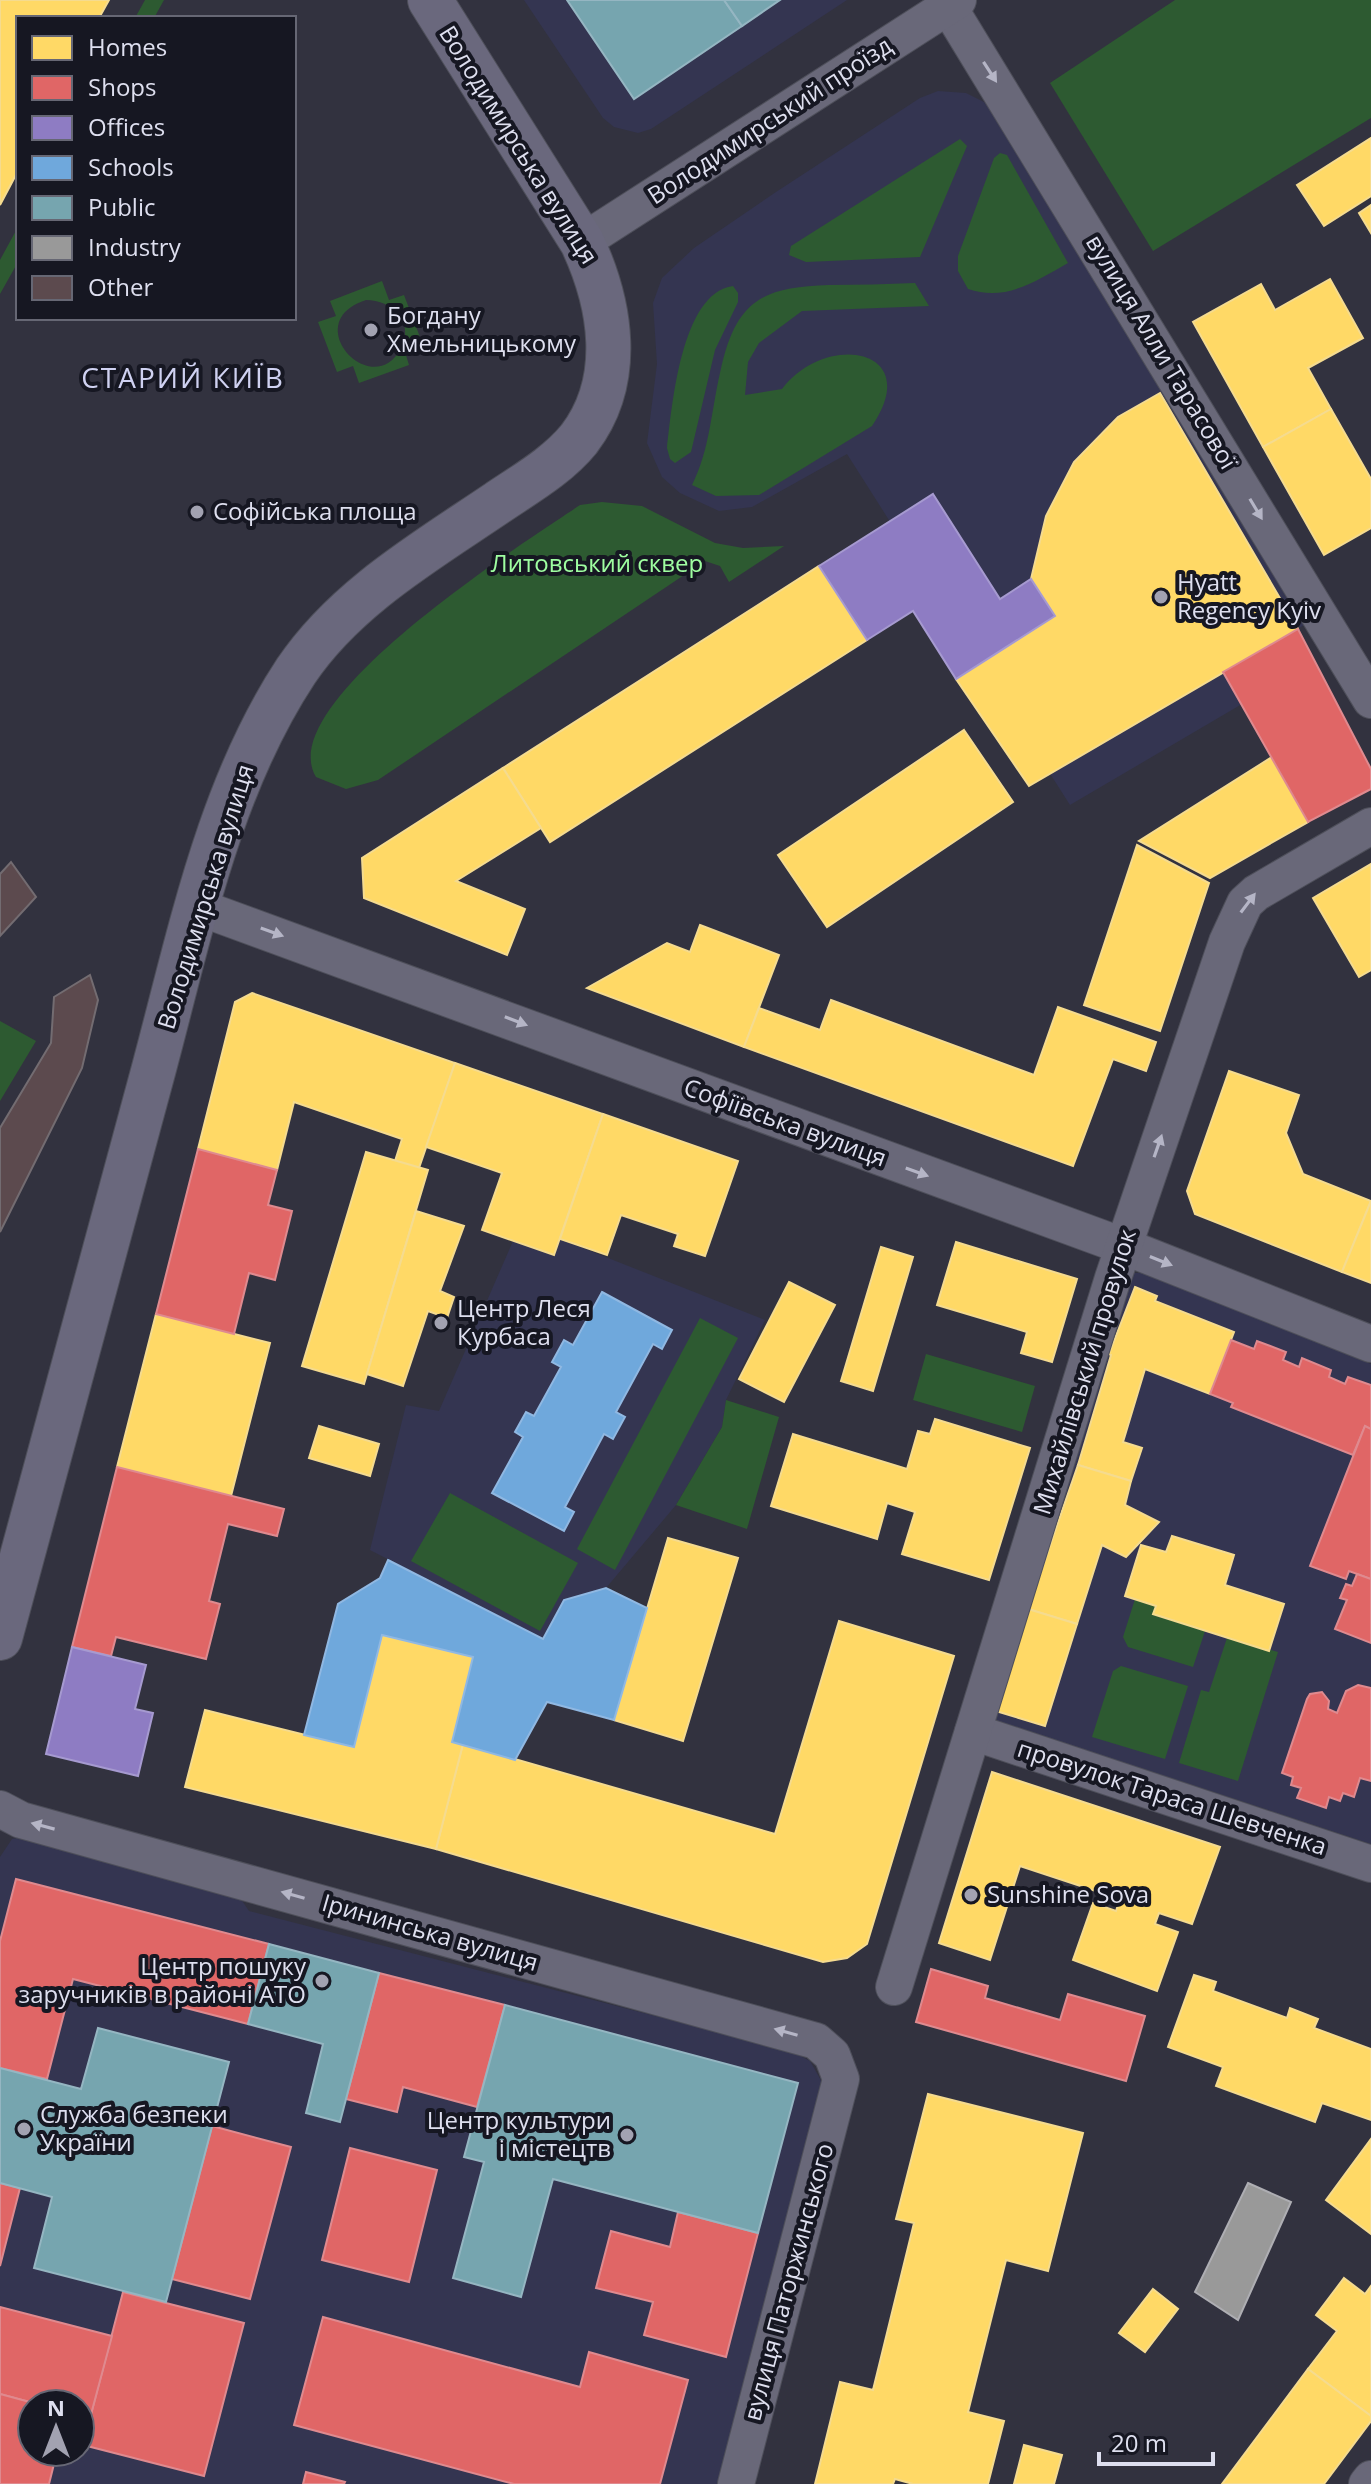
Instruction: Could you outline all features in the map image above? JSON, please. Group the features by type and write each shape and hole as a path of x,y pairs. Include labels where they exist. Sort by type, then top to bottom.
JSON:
{"main road":[{"name":"Володимирська вулиця","path":"0,1638 198,907 254,744 298,668 342,616 396,572 556,462 580,437 602,394 609,362 609,340 598,276 582,242 427,2"}],"street":[{"name":"Володимирський проїзд","path":"582,242 953,3"},
{"name":"вулиця Алли Тарасової","path":"953,3 1371,700"},
{"name":"Михайлівський провулок","path":"894,1987 1123,1246 1227,942 1245,903 1256,893 1371,826"},
{"name":"Софіївська вулиця","path":"198,907 1123,1246 1371,1344"},
{"name":"провулок Тараса Шевченка","path":"973,1732 1371,1864"},
{"name":"Ірининська вулиця","path":"0,1809 21,1820 816,2041 832,2055 841,2079"},
{"name":"вулиця Паторжинського","path":"736,2484 841,2079"},
{"path":"1367,2484 1371,2479"}],"shaded area":[{"path":"524,0 847,0 651,129 638,133 614,127 603,118"},
{"path":"938,91 966,93 984,102 1000,120 1306,624 1224,672 1242,704 1070,805 847,454 752,507 719,511 680,493 662,477 647,443 657,364 653,303 662,278 694,248 776,192 920,98"},
{"path":"560,1239 765,1320 726,1400 722,1427 676,1505 606,1588 564,1600 543,1639 370,1550 406,1405 439,1411 513,1241 554,1255"},
{"path":"1132,1273 1146,1273 1371,1364 1371,1844 995,1720"},
{"path":"32,1835 232,1886 249,1911 791,2051 810,2061 822,2082 720,2484 0,2484 0,1857 12,1839"}],"green space":[{"path":"145,0 164,0 155,16 136,16"},
{"path":"1175,0 1371,0 1371,118 1153,251 1050,83"},
{"path":"960,139 967,146 920,257 806,262 789,255 791,246"},
{"path":"1000,153 1007,155 1068,263 1020,288 982,292 968,289 958,271 958,256 994,158"},
{"path":"16,231 16,266 0,294 0,260"},
{"path":"382,281 389,300 404,295 423,345 405,352 409,365 359,383 353,366 337,372 318,322 336,316 330,301","holes":["366,300 376,301 398,314 403,321 405,338 389,363 374,367 359,363 347,353 339,339 338,325 347,311"]},
{"path":"915,283 929,306 802,311 759,343 748,362 745,395 782,389 801,371 822,359 863,356 878,365 886,379 885,400 872,426 759,495 716,496 692,485 706,444 726,349 743,314 754,303 768,295 805,286"},
{"path":"733,286 738,293 738,302 715,350 691,452 675,463 670,459 667,448 682,354 701,308 715,293"},
{"name":"Литовський сквер","path":"602,502 642,506 715,543 743,548 784,546 729,582 720,566 705,561 378,780 346,789 316,777 312,745 331,708 366,667 411,626 510,552 580,505"},
{"path":"0,1021 36,1041 0,1101"},
{"path":"700,1318 738,1338 615,1570 577,1549"},
{"path":"926,1354 1035,1386 1022,1432 913,1400"},
{"path":"726,1400 779,1417 747,1529 676,1505 722,1427"},
{"path":"450,1493 578,1563 540,1631 411,1561"},
{"path":"1135,1599 1156,1606 1154,1615 1205,1631 1193,1667 1128,1647 1123,1637"},
{"path":"1227,1638 1278,1652 1238,1781 1179,1763 1201,1690 1209,1692"},
{"path":"1121,1666 1188,1686 1165,1759 1092,1737 1113,1671"}],"building: Homes":[{"path":"0,0 109,0 100,16 16,16 16,175 0,205"},
{"path":"1371,138 1371,196 1324,226 1297,185"},
{"path":"1371,205 1371,233 1359,213"},
{"path":"1330,279 1363,338 1308,368 1331,409 1263,447 1193,322 1261,284 1275,310"},
{"name":"Hyatt Regency Kyiv","path":"1160,393 1298,629 1029,786 956,679 1055,616 1031,579 1046,516 1074,462 1118,417"},
{"path":"1331,409 1371,479 1371,528 1324,555 1263,447"},
{"path":"819,566 867,640 550,842 503,768"},
{"path":"964,730 1013,802 827,927 778,855"},
{"path":"1272,757 1308,822 1210,878 1139,841"},
{"path":"503,768 541,828 456,881 525,909 507,955 364,898 362,858"},
{"path":"1137,845 1209,883 1160,1031 1084,1005"},
{"path":"1371,864 1371,970 1359,977 1313,898"},
{"path":"700,925 779,955 744,1047 587,988 667,943 690,952"},
{"path":"252,993 455,1063 419,1168 395,1161 402,1139 294,1102 277,1170 198,1149 235,1002"},
{"path":"831,1000 1034,1075 1058,1007 1156,1042 1146,1071 1113,1059 1073,1166 744,1047 759,1008 820,1030"},
{"path":"455,1063 603,1114 554,1255 482,1230 502,1173 426,1147"},
{"path":"1229,1071 1299,1095 1286,1133 1303,1174 1371,1201 1342,1272 1195,1214 1187,1191"},
{"path":"603,1114 738,1161 705,1256 674,1246 678,1234 621,1215 607,1255 560,1239"},
{"path":"366,1152 428,1170 364,1384 302,1366"},
{"path":"1371,1201 1371,1283 1342,1272"},
{"path":"416,1211 464,1226 440,1291 454,1297 447,1318 428,1311 403,1386 367,1374"},
{"path":"956,1242 1077,1279 1052,1362 1021,1353 1027,1332 937,1305"},
{"path":"881,1247 913,1257 873,1391 841,1381"},
{"path":"789,1282 835,1305 784,1402 739,1379"},
{"path":"1135,1287 1157,1296 1155,1301 1234,1332 1210,1394 1145,1369 1123,1442 1142,1448 1131,1481 1078,1465 1109,1354"},
{"path":"156,1314 270,1343 231,1496 117,1467"},
{"path":"935,1419 1030,1448 989,1580 902,1554 915,1512 887,1503 877,1539 771,1506 793,1434 907,1469 918,1431 930,1434"},
{"path":"319,1426 379,1444 370,1476 309,1458"},
{"path":"1078,1465 1131,1481 1125,1505 1159,1522 1126,1557 1102,1545 1077,1624 1028,1609"},
{"path":"1172,1536 1234,1555 1225,1585 1284,1604 1269,1651 1153,1614 1156,1606 1125,1596 1141,1545 1166,1552"},
{"path":"668,1538 738,1558 683,1741 614,1720"},
{"path":"1028,1609 1077,1624 1045,1726 996,1711"},
{"path":"839,1621 954,1656 867,1944 847,1958 823,1962 436,1849 463,1744 775,1834"},
{"path":"382,1635 473,1657 452,1742 463,1744 436,1849 185,1787 205,1710 354,1747"},
{"path":"992,1772 1220,1847 1192,1924 1159,1913 1155,1924 1178,1932 1157,1991 1073,1960 1093,1903 1116,1911 1120,1899 1020,1866 990,1960 939,1943"},
{"path":"1194,1975 1216,1982 1213,1991 1287,2018 1290,2008 1318,2019 1314,2028 1371,2049 1371,2120 1322,2103 1315,2122 1216,2086 1223,2067 1168,2047"},
{"path":"928,2094 1083,2133 1048,2271 1006,2260 968,2412 1004,2421 988,2484 913,2484 895,2479 893,2484 815,2484 840,2382 873,2390 914,2223 896,2219"},
{"path":"1371,2139 1371,2234 1326,2200"},
{"path":"1344,2278 1365,2294 1371,2286 1371,2416 1308,2369 1337,2331 1316,2315"},
{"path":"1153,2289 1178,2309 1145,2352 1119,2333"},
{"path":"1308,2369 1371,2416 1371,2421 1324,2484 1222,2484"},
{"path":"1024,2445 1062,2455 1054,2484 1014,2484"}],"building: Shops":[{"path":"1298,629 1371,769 1371,789 1308,822 1223,672"},
{"path":"198,1149 277,1170 268,1205 292,1211 275,1280 249,1273 234,1334 156,1314"},
{"path":"1231,1340 1254,1349 1257,1341 1286,1352 1283,1360 1299,1367 1302,1358 1331,1370 1329,1377 1345,1384 1348,1377 1371,1385 1371,1429 1365,1426 1353,1455 1231,1407 1233,1403 1210,1394"},
{"path":"1365,1426 1371,1429 1371,1579 1349,1571 1346,1579 1310,1566"},
{"path":"117,1467 284,1509 277,1536 228,1524 209,1601 220,1604 206,1659 116,1637 111,1656 72,1647"},
{"path":"1357,1574 1371,1579 1371,1643 1335,1629 1347,1600 1340,1598 1346,1584 1352,1586"},
{"path":"1358,1685 1371,1688 1371,1781 1360,1778 1354,1797 1343,1793 1340,1801 1329,1797 1326,1808 1297,1798 1301,1788 1291,1785 1293,1777 1282,1773 1307,1699 1310,1694 1322,1692 1329,1701 1328,1709 1337,1713 1346,1691"},
{"path":"16,1879 269,1944 248,2024 73,1979 47,2079 0,2068 0,1941"},
{"path":"931,1969 988,1986 985,1998 1060,2020 1068,1994 1145,2016 1126,2081 916,2022"},
{"path":"379,1973 505,2005 477,2107 403,2087 397,2112 346,2099"},
{"path":"212,2126 291,2147 250,2299 172,2279"},
{"path":"350,2148 437,2170 409,2282 322,2260"},
{"path":"0,2183 20,2188 0,2266"},
{"path":"678,2212 758,2233 726,2357 644,2335 653,2302 596,2288 611,2231 670,2247"},
{"path":"123,2292 244,2323 204,2476 96,2448 96,2395"},
{"path":"0,2307 112,2336 96,2396 96,2388 16,2388 16,2398 0,2394"},
{"path":"323,2317 580,2387 589,2352 688,2380 660,2484 514,2484 294,2425"},
{"path":"0,2394 16,2398 16,2468 53,2468 49,2484 0,2484"},
{"path":"306,2472 345,2482 303,2484"}],"building: Offices":[{"path":"933,494 1000,599 1031,579 1055,616 956,679 913,611 867,640 819,566"},
{"path":"72,1647 146,1665 135,1709 153,1713 138,1776 46,1754"}],"building: Schools":[{"path":"602,1292 672,1330 662,1349 653,1344 616,1412 625,1417 613,1439 604,1434 565,1507 574,1512 564,1531 492,1493 523,1437 515,1432 526,1412 534,1416 561,1367 552,1362 564,1340 573,1345"},
{"path":"388,1560 543,1639 564,1600 606,1588 647,1608 614,1720 547,1702 515,1760 452,1742 473,1657 382,1635 354,1747 304,1735 338,1604 380,1578"}],"building: Public":[{"path":"567,0 724,0 742,26 634,99"},
{"path":"724,0 780,0 742,26"},
{"path":"269,1944 379,1973 340,2122 306,2113 323,2044 248,2024"},
{"name":"Центр культури і містецтв","path":"505,2005 798,2083 758,2233 553,2179 521,2297 453,2278 484,2162 464,2157"},
{"path":"98,2028 229,2062 166,2302 34,2268 52,2197 0,2183 0,2068 81,2089"}],"building: Industry":[{"path":"1248,2183 1291,2202 1238,2320 1195,2292"}],"building: Other":[{"path":"11,862 36,897 0,936 0,874"},
{"path":"90,975 98,1000 82,1068 0,1232 0,1128 51,1043 54,997"}],"place":[{"name":"Богдану Хмельницькому","path":"371,330"},
{"name":"Софійська площа","path":"197,512"},
{"name":"Hyatt Regency Kyiv","path":"1161,597"},
{"name":"Центр Леся Курбаса","path":"441,1323"},
{"name":"Sunshine Sova","path":"971,1895"},
{"name":"Центр пошуку заручників в районі АТО","path":"322,1981"},
{"name":"Служба безпеки України","path":"24,2129"},
{"name":"Центр культури і містецтв","path":"627,2135"}],"district":[{"name":"СТАРИЙ КИЇВ","path":"183,378"}]}
